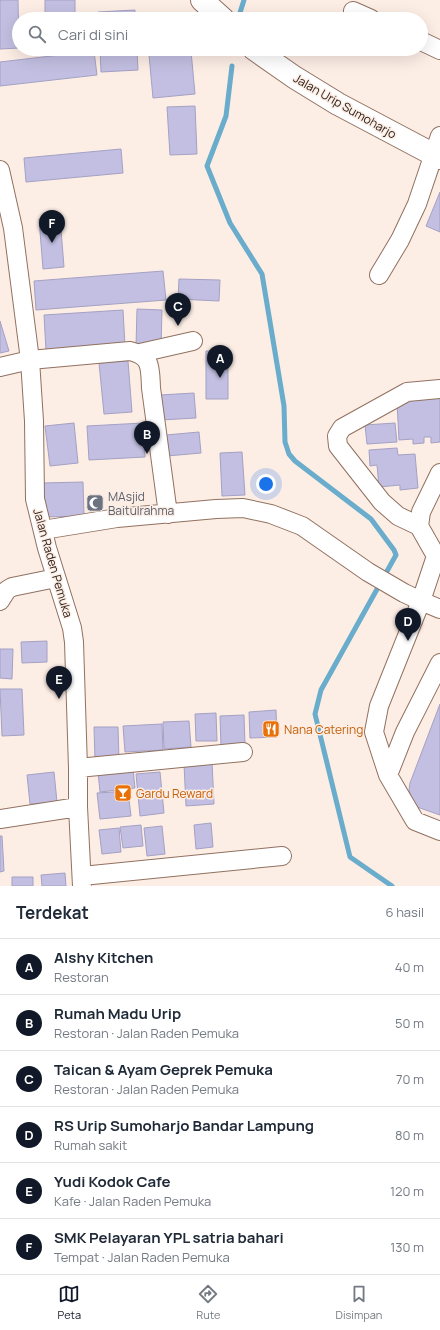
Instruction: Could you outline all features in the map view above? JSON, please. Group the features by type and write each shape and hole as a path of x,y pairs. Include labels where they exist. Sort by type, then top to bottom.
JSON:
{"main road":[{"name":"Jalan Urip Sumoharjo","path":"263,56 338,104 438,150"}],"street":[{"path":"428,44 440,50"},
{"path":"379,275 400,240 417,204 438,150"},
{"name":"Jalan Raden Pemuka","path":"0,170 13,228 30,360 34,420 35,499 46,548 72,628 74,642 78,807 82,881"},
{"path":"0,367 30,360 130,351 140,353 193,341"},
{"path":"140,353 146,359 150,369 151,388 168,514"},
{"path":"440,389 407,392 342,428 337,436 338,446 382,502 398,516 419,526 438,557 379,706 374,732 388,776 415,821 440,832"},
{"path":"419,526 421,512 440,473"},
{"path":"43,530 117,518 243,508 270,514 302,526 368,572 404,594 440,609"},
{"path":"0,601 7,590 12,587 56,578"},
{"path":"388,776 405,732 440,663"},
{"path":"78,768 243,752"},
{"path":"0,819 78,807"},
{"path":"82,881 282,856"}],"building":[{"path":"0,0 18,0 18,12 12,12 12,48 0,49"},
{"path":"45,0 75,0 75,12 45,12"},
{"path":"135,10 135,12 98,12"},
{"path":"51,56 95,56 97,75 0,86 0,62"},
{"path":"100,56 137,56 138,70 101,72"},
{"path":"149,56 191,56 195,94 153,98"},
{"path":"195,106 197,154 170,155 167,107"},
{"path":"121,149 123,173 26,182 24,158"},
{"path":"440,192 440,232 426,226"},
{"path":"60,217 64,267 43,269 39,219"},
{"path":"163,271 166,300 36,310 34,281"},
{"path":"179,279 220,280 219,301 178,299"},
{"path":"137,309 162,310 161,347 136,346"},
{"path":"123,310 125,346 46,351 44,315"},
{"path":"0,321 9,351 0,353"},
{"path":"206,351 228,351 228,399 206,399"},
{"path":"128,361 132,412 104,414 99,363"},
{"path":"194,393 196,418 161,420 160,395"},
{"path":"440,398 440,442 431,443 431,437 424,437 424,443 413,444 413,439 399,440 397,402"},
{"path":"74,423 78,463 50,466 45,426"},
{"path":"143,423 145,457 89,460 87,426"},
{"path":"395,423 397,442 367,444 365,425"},
{"path":"199,432 201,453 167,456 166,435"},
{"path":"397,448 398,455 415,454 418,488 400,490 400,485 379,487 377,465 370,466 369,450"},
{"path":"242,452 245,495 222,496 220,453"},
{"path":"83,482 84,516 43,517 42,483"},
{"path":"47,641 47,662 22,663 21,642"},
{"path":"0,649 13,649 12,679 0,678"},
{"path":"0,689 22,689 24,735 2,736"},
{"path":"440,704 440,815 417,807 409,790 410,783"},
{"path":"276,710 277,737 250,738 249,712"},
{"path":"216,713 217,741 196,741 195,714"},
{"path":"244,715 245,745 221,746 220,716"},
{"path":"189,721 191,747 164,749 163,722"},
{"path":"162,724 163,750 125,752 123,726"},
{"path":"94,727 118,727 119,760 95,761"},
{"path":"212,762 214,804 186,806 184,764"},
{"path":"133,769 135,788 100,792 98,772"},
{"path":"54,772 57,802 30,804 27,775"},
{"path":"160,772 164,813 140,816 136,774"},
{"path":"128,791 131,816 100,819 97,793"},
{"path":"211,823 213,847 196,849 194,825"},
{"path":"141,825 143,846 123,848 120,827"},
{"path":"162,826 165,854 147,856 144,828"},
{"path":"119,828 121,852 102,854 99,830"},
{"path":"0,836 2,836 4,871 0,872"},
{"path":"65,873 66,886 42,886 41,875"},
{"path":"12,877 33,877 33,886 12,886"}],"waterway":[{"path":"240,12 244,0"},
{"path":"232,66 226,116 207,166 230,223 262,274 284,406 285,442 289,454 295,461 371,519 394,550 396,555 321,690 315,714 350,857 392,886"}],"place":[{"name":"SMK Pelayaran YPL satria bahari","path":"52,243"},
{"name":"Taican & Ayam Geprek Pemuka","path":"178,326"},
{"name":"Alshy Kitchen","path":"220,378"},
{"name":"Rumah Madu Urip","path":"147,454"},
{"name":"MAsjid Baitulrahma","path":"95,503"},
{"name":"RS Urip Sumoharjo Bandar Lampung","path":"408,641"},
{"name":"Yudi Kodok Cafe","path":"59,699"},
{"name":"Nana Catering","path":"271,729"},
{"name":"Gardu Reward","path":"123,793"}]}
